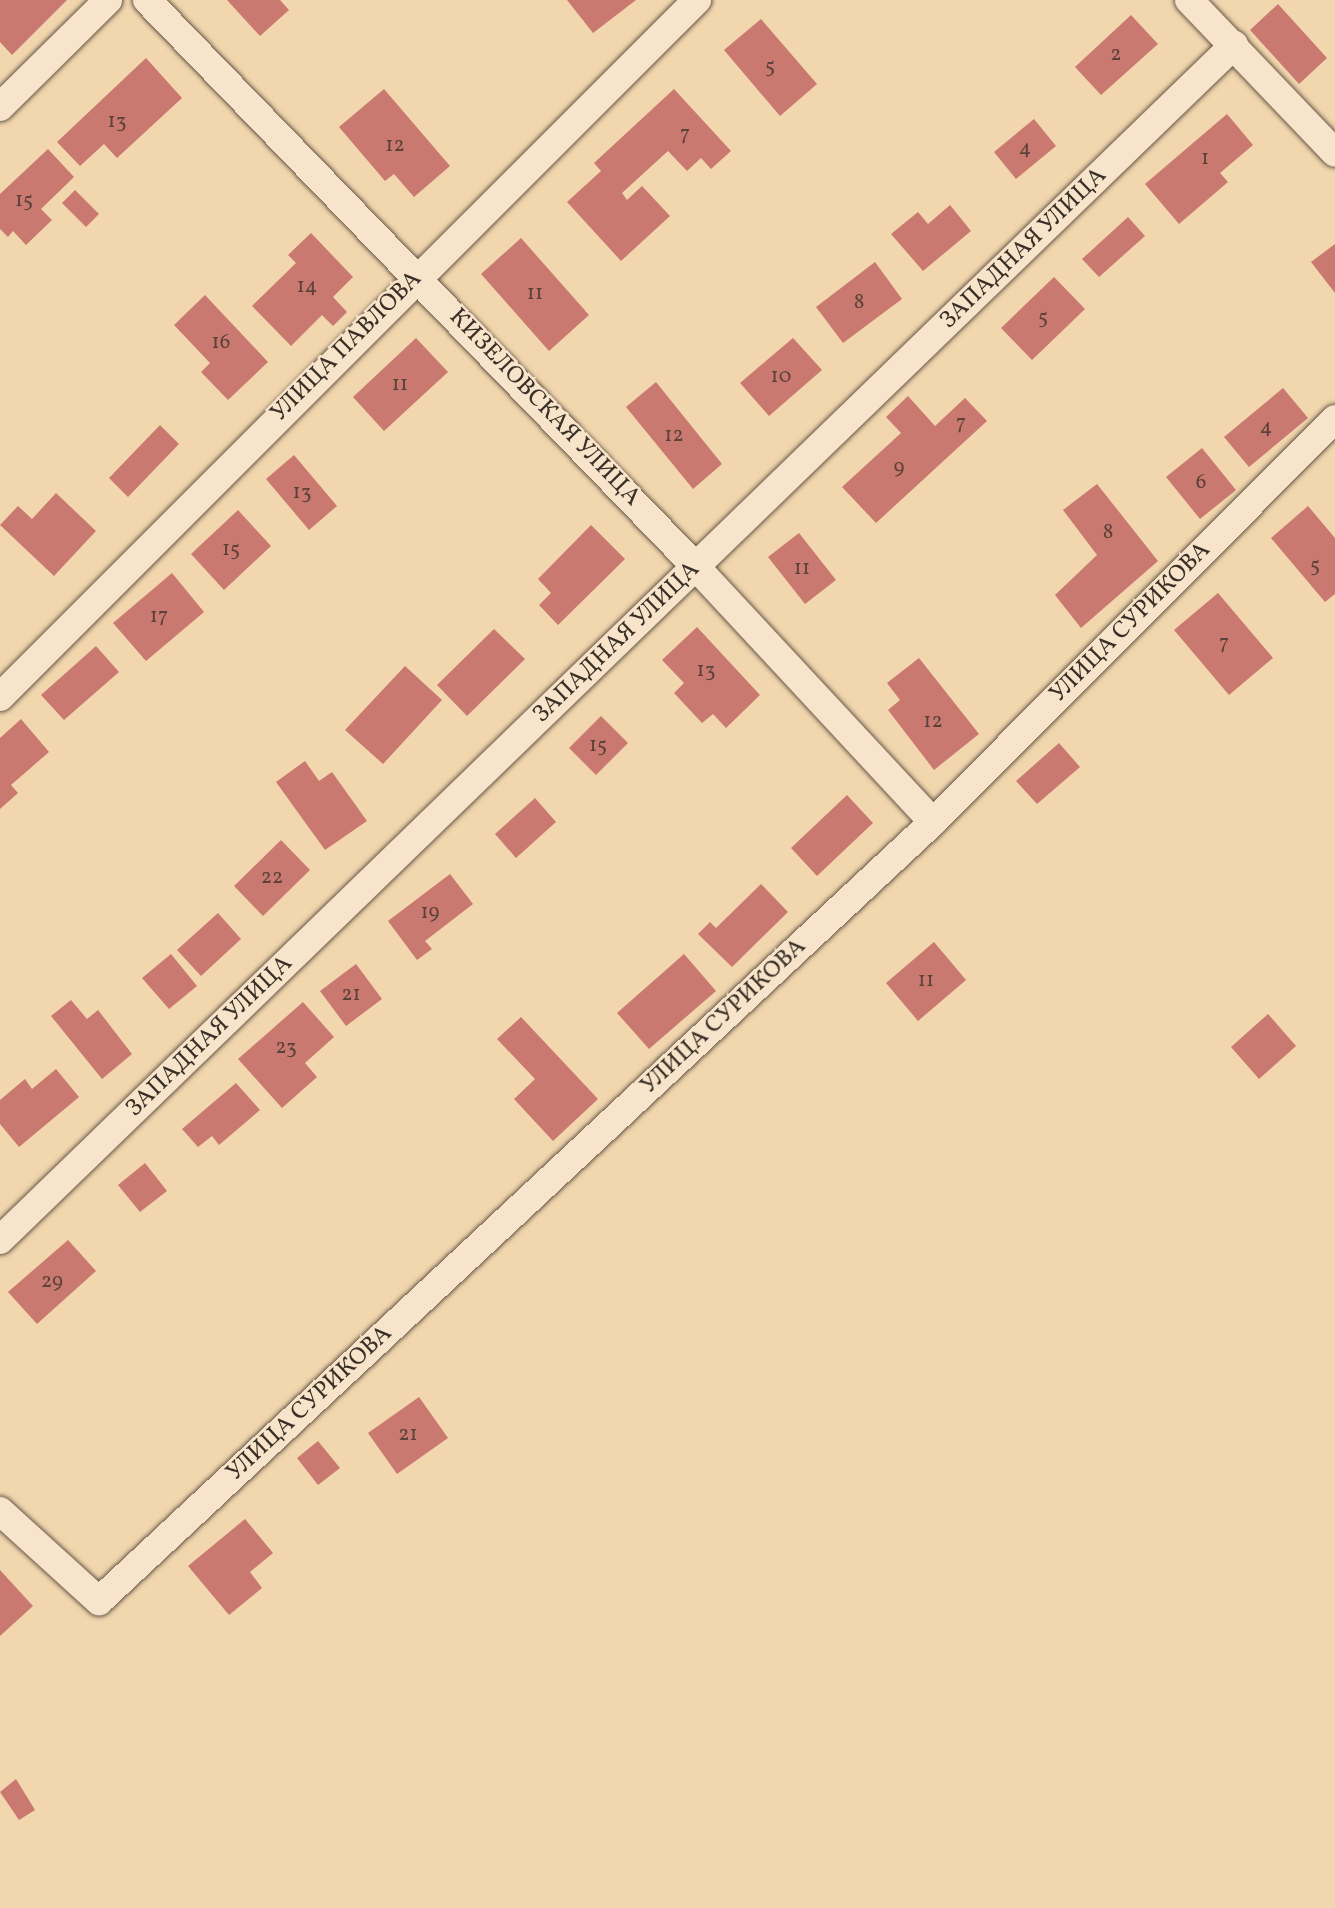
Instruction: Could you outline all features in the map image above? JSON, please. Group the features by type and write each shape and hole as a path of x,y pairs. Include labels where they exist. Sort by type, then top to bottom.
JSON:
{"street":[{"path":"0,107 108,0"},
{"name":"КИЗЕЛОВСКАЯ УЛИЦА","path":"147,0 418,276 696,567 933,822"},
{"name":"УЛИЦА ПАВЛОВА","path":"0,697 418,276 697,0"},
{"path":"1189,0 1335,153"},
{"name":"ЗАПАДНАЯ УЛИЦА","path":"0,1240 1234,45"},
{"name":"УЛИЦА СУРИКОВА","path":"0,1511 99,1601 933,822 1335,419"}],"building":[{"path":"0,0 67,0 12,55 0,42"},
{"path":"227,0 280,0 289,10 260,36"},
{"path":"567,0 636,0 593,33"},
{"path":"1278,4 1327,58 1299,84 1250,30"},
{"path":"1131,15 1158,44 1101,95 1075,67"},
{"path":"761,19 817,84 780,116 724,50"},
{"path":"146,58 182,98 117,158 104,144 80,166 57,142"},
{"path":"384,89 450,166 414,197 394,174 385,181 339,127"},
{"path":"674,89 731,151 711,169 701,158 687,171 668,151 622,193 627,200 642,186 670,216 621,261 567,202 601,171 594,163"},
{"path":"1227,114 1253,145 1220,173 1228,182 1179,224 1145,184"},
{"path":"1034,119 1056,146 1016,179 994,152"},
{"path":"48,149 74,177 41,209 52,220 26,245 13,231 8,237 0,229 0,194"},
{"path":"75,190 99,214 86,227 62,203"},
{"path":"950,205 971,231 923,271 891,234 918,212 928,224"},
{"path":"1128,217 1145,236 1099,277 1082,259"},
{"path":"311,233 353,277 333,297 347,312 333,326 322,315 291,346 252,306 296,263 288,255"},
{"path":"521,238 589,315 549,351 481,274"},
{"path":"1335,244 1335,293 1311,262"},
{"path":"875,262 902,299 843,343 816,307"},
{"path":"1054,277 1085,309 1032,360 1001,328"},
{"path":"205,295 268,362 228,400 201,372 210,363 174,325"},
{"path":"416,338 448,372 384,431 353,397"},
{"path":"793,338 822,370 769,416 740,383"},
{"path":"656,382 722,464 693,489 626,407"},
{"path":"1283,388 1308,418 1249,467 1224,437"},
{"path":"908,396 935,426 965,398 987,421 876,523 842,487 901,433 886,417"},
{"path":"160,425 179,444 128,497 109,478"},
{"path":"1202,448 1236,490 1200,519 1166,477"},
{"path":"294,455 337,506 309,530 266,479"},
{"path":"1097,484 1158,561 1081,628 1055,595 1097,555 1063,510"},
{"path":"56,493 96,531 54,576 0,525 18,506 32,519"},
{"path":"1308,506 1335,538 1335,594 1325,602 1271,538"},
{"path":"238,510 271,546 224,590 191,554"},
{"path":"591,525 625,559 558,625 539,605 551,593 538,579"},
{"path":"799,533 836,580 805,604 768,557"},
{"path":"172,573 204,612 146,661 113,623"},
{"path":"1218,593 1273,658 1229,695 1174,630"},
{"path":"697,627 760,695 726,728 713,714 702,723 674,693 684,683 662,660"},
{"path":"494,629 525,659 467,716 437,685"},
{"path":"96,646 119,672 64,720 41,695"},
{"path":"919,658 979,734 934,770 888,710 900,700 887,683"},
{"path":"405,666 442,700 383,764 345,730"},
{"path":"601,716 628,743 596,775 569,748"},
{"path":"21,719 49,752 11,785 18,793 0,809 0,738"},
{"path":"1059,743 1080,767 1037,804 1016,781"},
{"path":"305,761 319,781 332,772 367,821 325,850 276,782"},
{"path":"847,795 873,823 817,876 791,848"},
{"path":"535,798 556,822 516,858 495,834"},
{"path":"281,840 310,870 263,916 234,886"},
{"path":"450,874 473,904 425,941 432,949 417,960 388,921"},
{"path":"761,884 788,912 732,967 698,934 710,922 716,928"},
{"path":"218,913 241,939 201,976 177,950"},
{"path":"934,942 966,980 918,1021 886,983"},
{"path":"171,954 197,986 169,1009 142,978"},
{"path":"684,954 716,991 649,1049 617,1013"},
{"path":"356,964 382,999 346,1026 320,991"},
{"path":"71,1000 87,1019 98,1010 132,1054 102,1079 51,1016"},
{"path":"303,1002 334,1037 305,1063 317,1077 282,1108 238,1059"},
{"path":"1268,1014 1296,1046 1259,1079 1231,1047"},
{"path":"521,1017 598,1099 553,1141 514,1099 535,1079 497,1039"},
{"path":"56,1069 79,1097 19,1147 0,1124 0,1100 25,1079 32,1089"},
{"path":"236,1083 260,1110 219,1145 212,1136 198,1147 182,1129"},
{"path":"145,1163 167,1191 140,1212 118,1185"},
{"path":"68,1240 96,1271 37,1324 8,1292"},
{"path":"419,1397 448,1438 397,1474 368,1433"},
{"path":"318,1441 340,1468 318,1485 297,1458"},
{"path":"245,1519 273,1553 250,1572 262,1588 229,1615 188,1566"},
{"path":"0,1570 33,1606 0,1636"},
{"path":"16,1779 35,1810 19,1820 0,1792"}]}
